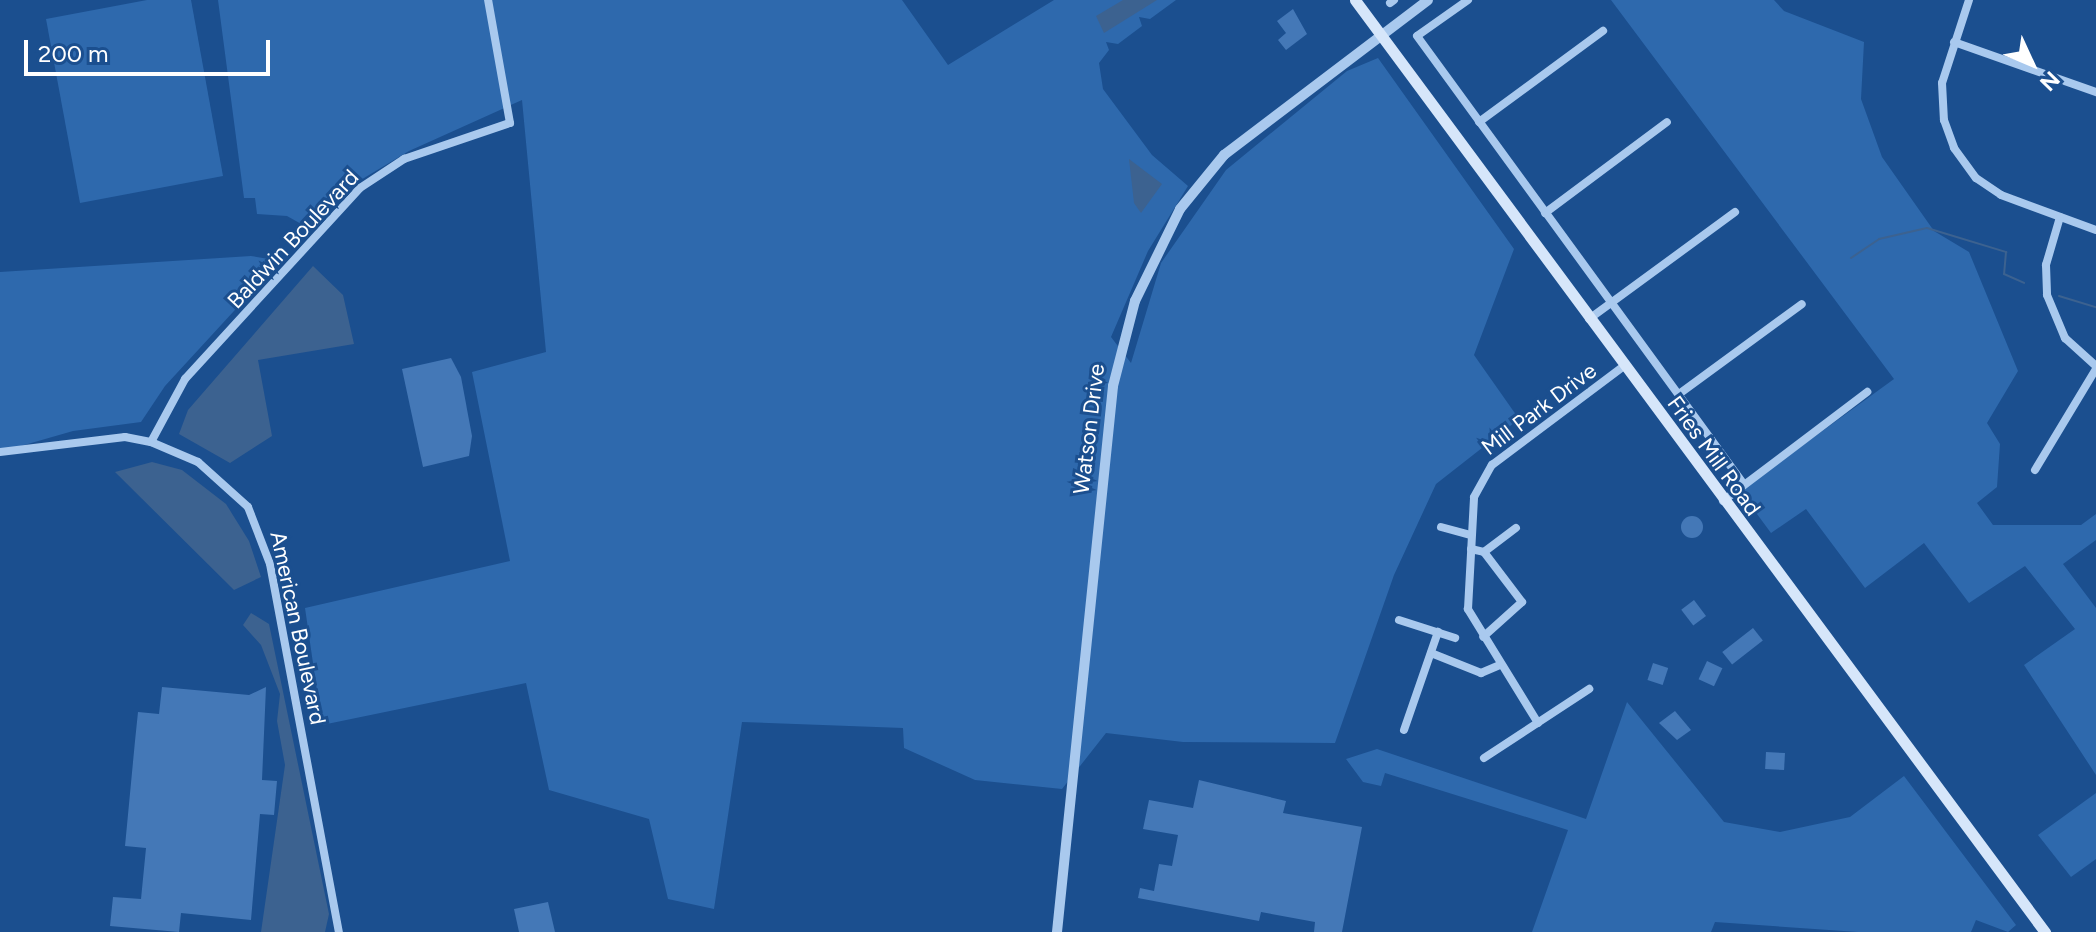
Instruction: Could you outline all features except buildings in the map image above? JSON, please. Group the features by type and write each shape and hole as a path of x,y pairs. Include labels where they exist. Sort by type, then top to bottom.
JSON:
{"main road":[{"name":"Fries Mill Road","path":"1355,0 1722,501 2045,932"}],"street":[{"name":"Baldwin Boulevard","path":"151,442 185,379 360,188 404,159 510,123 488,0"},
{"name":"Watson Drive","path":"1057,932 1113,386 1135,301 1180,209 1224,155 1428,0"},
{"path":"1445,0 1453,11"},
{"path":"1468,0 1417,36 1743,483"},
{"path":"1969,0 1954,42 1942,101 1959,156 1993,190 2096,230"},
{"path":"1479,122 1603,31"},
{"path":"1954,42 2096,92"},
{"path":"1545,213 1667,122"},
{"path":"1589,319 1735,212"},
{"path":"2035,470 2096,368 2065,338 2047,295 2046,265 2060,217"},
{"path":"1679,394 1802,304"},
{"name":"Mill Park Drive","path":"1538,723 1483,637 1467,602 1474,497 1492,465 1624,366"},
{"path":"1722,501 1867,392"},
{"name":"American Boulevard","path":"0,452 125,437 151,442 189,456 231,487 261,532 339,932"},
{"path":"1441,527 1471,535"},
{"path":"1484,552 1516,528"},
{"path":"1471,549 1484,552 1522,602 1483,637"},
{"path":"1399,620 1455,638"},
{"path":"1404,730 1438,632"},
{"path":"1431,653 1481,673 1500,665"},
{"path":"1484,758 1589,689"}],"shaded area":[{"path":"147,0 191,0 223,176 80,203 46,19"},
{"path":"218,0 902,0 948,65 1054,0 1176,0 1150,19 1139,17 1142,26 1118,44 1106,42 1109,50 1099,63 1103,89 1152,155 1188,186 1148,251 1111,337 1131,363 1161,263 1226,170 1347,71 1378,58 1514,249 1474,355 1519,419 1436,484 1394,575 1335,743 1183,742 1106,733 1062,789 975,780 904,748 903,728 742,722 714,909 668,899 649,819 549,790 526,683 322,725 305,608 510,561 472,372 546,352 522,100 409,151 354,184 312,230 287,216 257,214 255,198 244,198"},
{"path":"1123,0 1157,0 1104,33 1096,16"},
{"path":"1611,0 1774,0 1784,11 1864,42 1861,99 1882,157 1934,231 1969,252 2018,371 1987,423 2000,444 1997,487 1977,503 1993,525 2081,525 2096,514 2096,540 2063,564 2096,608 2096,775 2024,665 2075,629 2025,566 1969,603 1924,543 1865,588 1806,509 1771,533 1740,491 1894,379"},
{"path":"1129,159 1162,184 1141,213 1134,203"},
{"path":"251,256 280,261 165,386 141,422 73,431 0,452 0,272"},
{"path":"313,266 343,295 354,344 258,360 272,436 230,463 179,434 188,410"},
{"path":"152,462 182,470 226,504 249,541 261,577 234,590 115,472"},
{"path":"251,613 269,624 329,914 325,932 261,932 285,765 277,721 280,694 261,645 243,625"},
{"path":"1627,702 1724,822 1780,832 1850,817 1904,776 2016,925 2008,932 1976,920 1971,932 1858,932 1715,922 1711,932 1532,932 1568,830 1385,773 1381,786 1363,782 1346,759 1377,749 1586,819"},
{"path":"2096,793 2096,859 2071,877 2038,835"}],"waterway":[{"path":"1851,258 1879,239 1927,228 2006,252 2004,274 2024,283"},
{"path":"2059,296 2096,307"}]}
